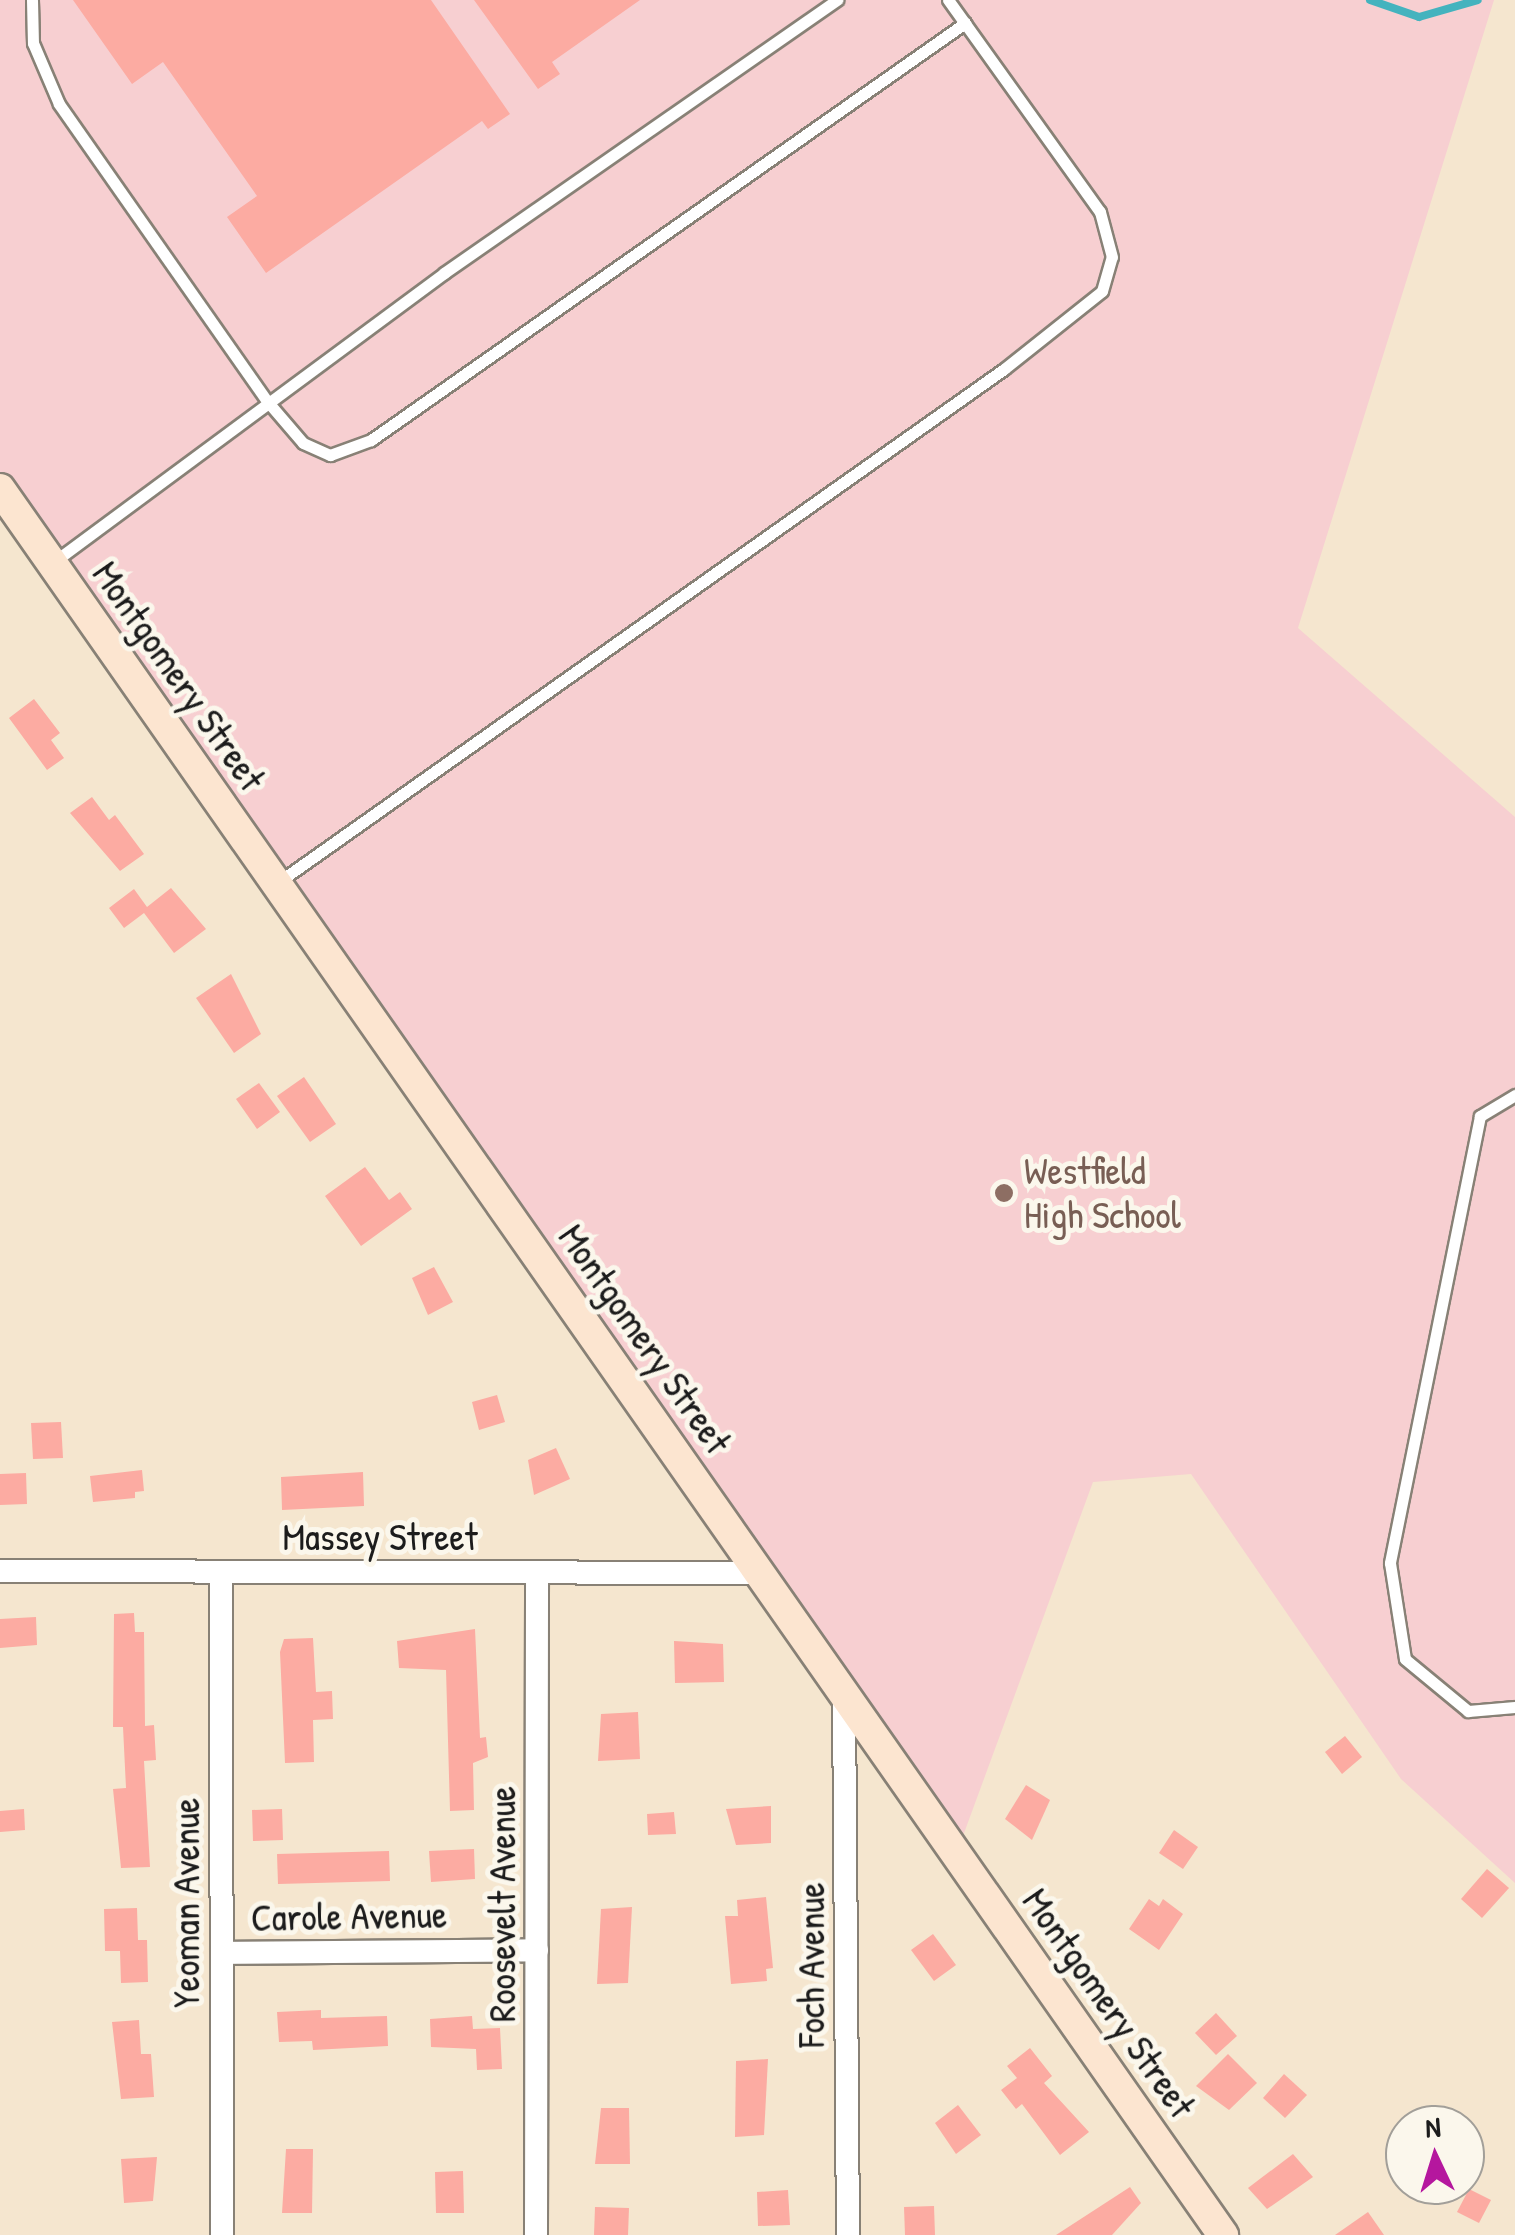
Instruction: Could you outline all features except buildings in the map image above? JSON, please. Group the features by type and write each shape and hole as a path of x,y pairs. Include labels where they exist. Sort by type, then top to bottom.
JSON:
{"main road":[{"name":"Montgomery Street","path":"0,489 1224,2235"}],"street":[{"name":"Massey Street","path":"0,1571 760,1573"},
{"name":"Yeoman Avenue","path":"220,1572 222,2235"},
{"name":"Roosevelt Avenue","path":"536,2235 537,1572"},
{"name":"Foch Avenue","path":"844,1695 848,2235"},
{"name":"Carole Avenue","path":"222,1952 537,1950"}],"lane":[{"path":"32,0 33,43 59,104 267,401 303,442 330,454 371,440 965,24"},
{"path":"52,564 267,401 837,0"},
{"path":"276,883 1004,369 1102,292 1112,257 1100,212 948,0"},
{"path":"1515,1094 1480,1116 1390,1563 1405,1660 1468,1711 1515,1707"}],"shaded area":[{"name":"Westfield High School","path":"0,0 1494,0 1298,628 1515,817 1515,1883 1401,1779 1191,1474 1093,1482 956,1855 0,494"}],"waterway":[{"path":"1370,0 1419,17 1478,0"}],"place":[{"name":"Westfield High School","path":"1004,1193"}]}
